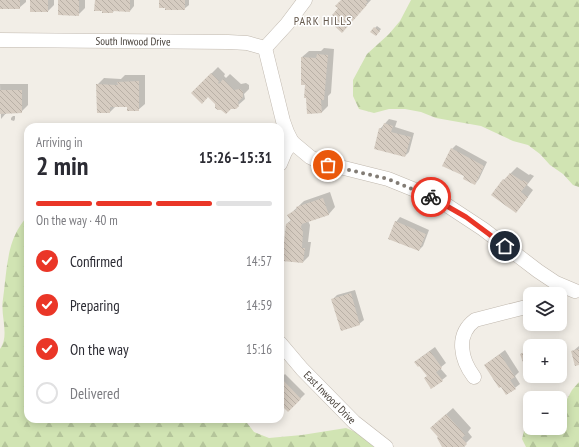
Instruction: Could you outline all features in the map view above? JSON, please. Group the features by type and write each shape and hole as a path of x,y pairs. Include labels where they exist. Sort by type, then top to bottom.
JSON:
{"street":[{"path":"305,0 287,24 265,48 281,114 292,142 310,157 320,162 388,179 445,204 483,229 538,272 565,288 577,290"},
{"name":"South Inwood Drive","path":"0,40 238,42 258,45 265,48"},
{"path":"284,154 292,142"},
{"path":"567,294 577,290"},
{"path":"474,377 467,367 463,356 462,344 464,333 469,325 475,320 523,308"},
{"name":"East Inwood Drive","path":"284,348 302,369 354,422 386,447"}],"green space":[{"path":"411,0 579,0 579,187 573,185 563,174 550,165 540,154 528,145 513,141 481,126 436,118 421,112 405,109 389,109 374,113 359,109 353,96 353,80 367,54 389,34 400,21"},
{"path":"24,221 24,423 247,423 254,432 269,438 302,435 346,428 360,434 374,447 0,447 0,349 3,344 5,332 2,305 11,245 15,234"},
{"path":"579,382 579,447 526,447 522,439 523,435 567,435 567,399"}],"building":[{"path":"0,0 20,0 20,9 0,9"},
{"path":"30,0 48,0 48,12 30,12"},
{"path":"58,0 79,0 79,16 58,15"},
{"path":"95,0 130,0 130,12 113,11 113,13 102,13 102,11 94,11"},
{"path":"159,0 185,0 185,10 165,10 165,8 159,8"},
{"path":"341,0 366,0 368,2 342,33 328,20 338,8 335,6"},
{"path":"374,27 380,31 376,36 370,32"},
{"path":"317,54 328,55 324,100 321,100 322,113 307,114 306,98 304,98 305,85 301,85 301,57 316,58"},
{"path":"211,73 219,81 219,84 223,79 234,90 240,89 243,92 243,97 238,102 239,106 236,109 231,109 226,114 215,108 215,104 208,97 202,104 191,93"},
{"path":"139,81 139,111 127,111 127,107 110,107 110,113 97,113 96,84 118,85 117,82"},
{"path":"0,90 22,90 22,113 0,114"},
{"path":"384,123 393,126 391,132 411,137 405,157 374,149 379,128 382,129"},
{"path":"451,148 484,166 475,185 463,179 464,176 442,166"},
{"path":"510,173 528,183 521,192 528,197 516,213 491,195 503,179 504,180"},
{"path":"323,198 329,215 302,224 302,248 305,248 303,263 284,261 286,224 291,221 287,215 297,209 296,207"},
{"path":"395,221 426,234 419,251 388,239"},
{"path":"351,293 360,325 341,331 331,299"},
{"path":"579,349 579,365 575,366 571,351"},
{"path":"430,351 442,368 436,372 443,381 431,389 424,378 427,376 414,362"},
{"path":"523,353 523,362 520,354"},
{"path":"500,354 515,377 510,380 516,389 506,395 501,387 499,388 484,365"},
{"path":"284,381 301,399 288,412 284,408"},
{"path":"446,414 465,435 462,438 467,444 464,447 442,447 437,438 438,437 430,428"}],"way so far":[{"path":"328,165 388,179 431,197"}],"district":[{"name":"PARK HILLS","path":"323,21"}],"route":[{"path":"431,197 466,217 505,246"}]}
